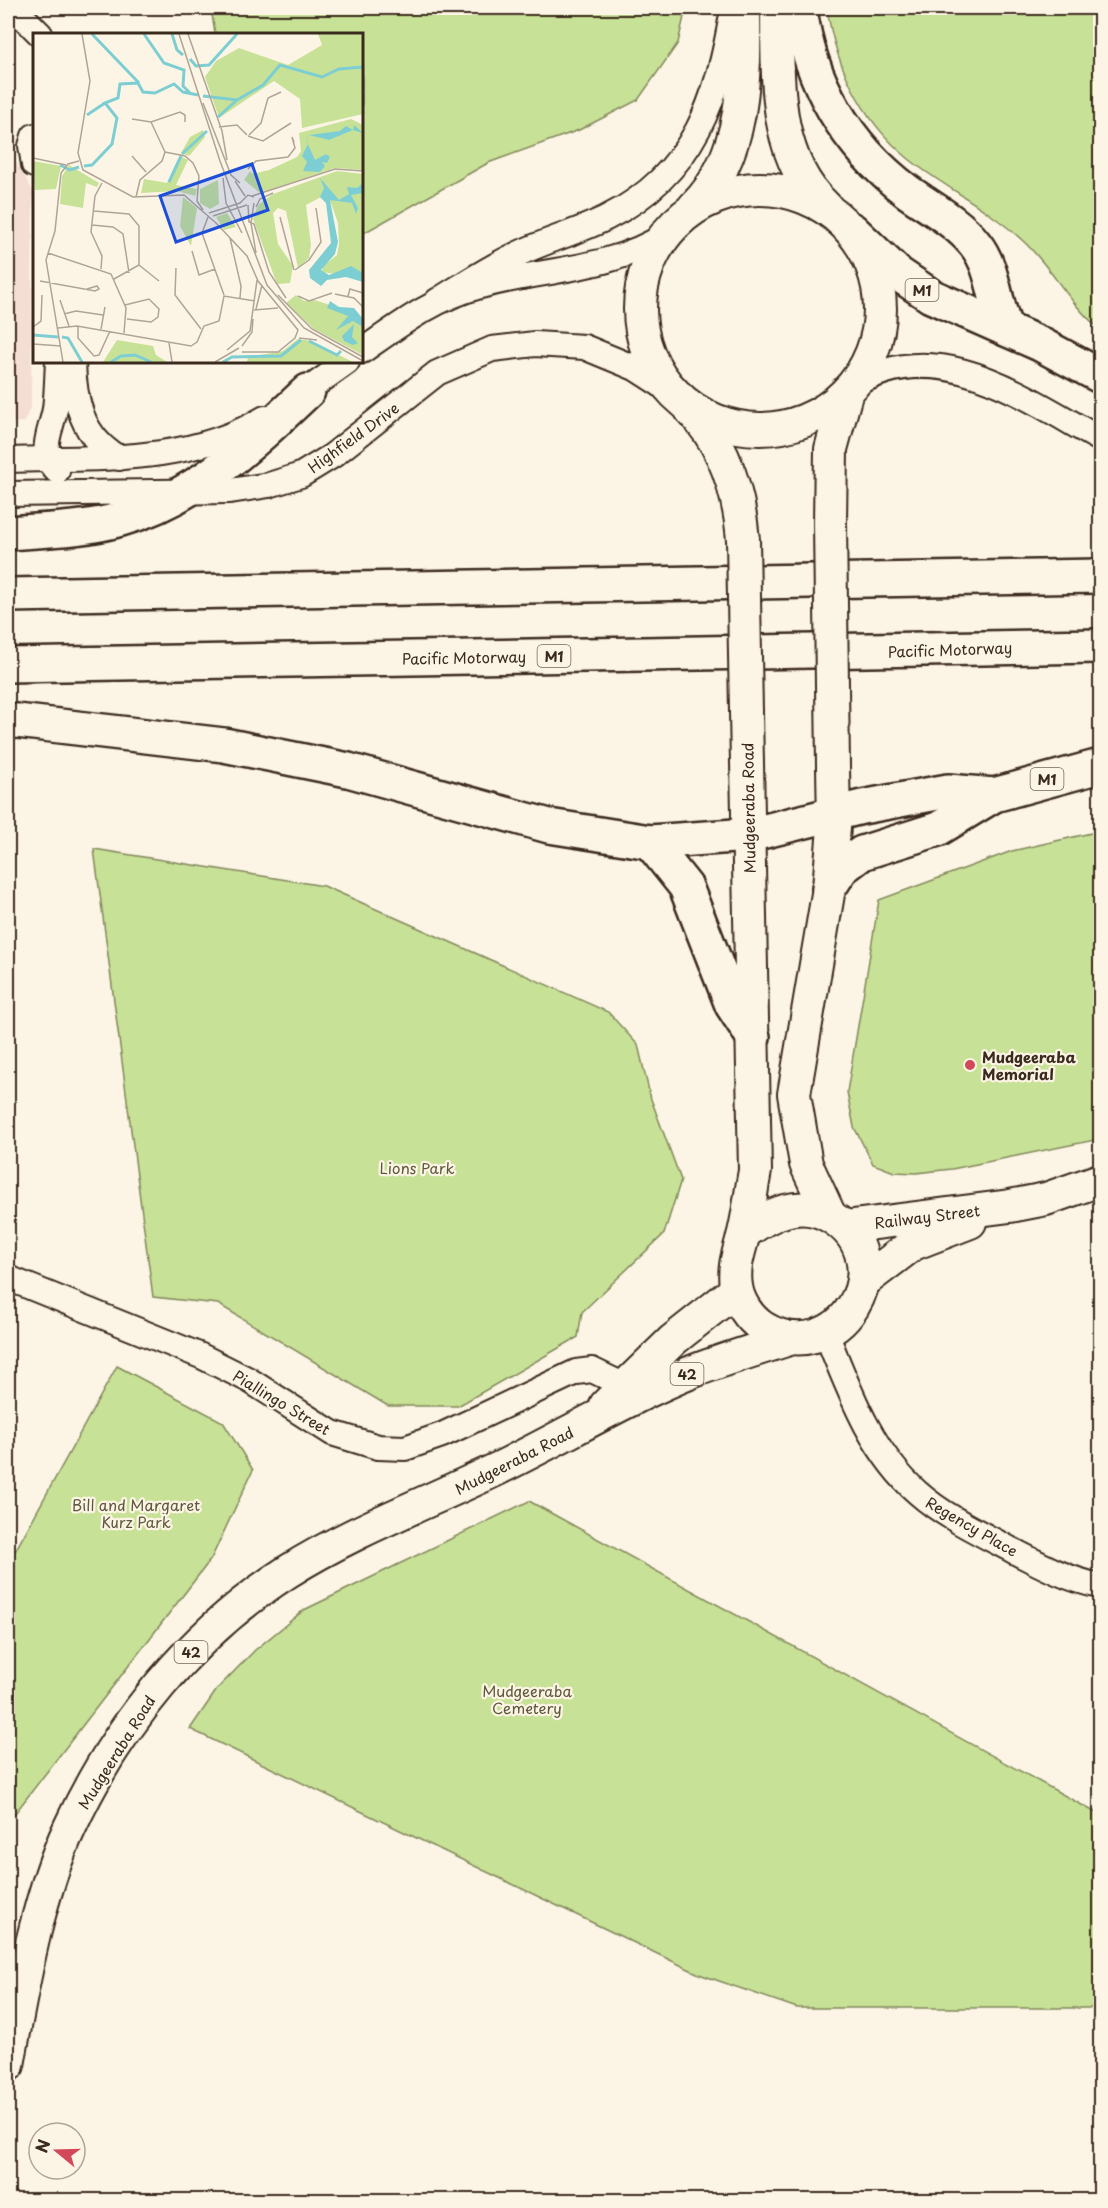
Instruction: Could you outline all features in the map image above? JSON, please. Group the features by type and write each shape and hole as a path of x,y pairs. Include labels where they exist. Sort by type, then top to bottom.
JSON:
{"highway":[{"path":"800,8 809,53 833,109 854,140 875,164 975,243 986,262 1006,329"},
{"name":"M1","path":"843,222 891,268 923,291 951,306 1040,344 1101,376"},
{"path":"8,533 104,524 145,511 189,491 260,435 308,391"},
{"path":"8,595 1101,576"},
{"name":"Pacific Motorway","path":"8,664 1101,646"},
{"name":"M1","path":"8,720 224,745 348,770 549,826 650,842 749,835 834,813 948,791 994,795"},
{"name":"M1","path":"829,888 842,868 856,856 938,829 994,795 1101,766"},
{"path":"650,842 686,887 732,1005 753,1037"}],"main road":[{"path":"744,8 743,75 732,141 714,183 674,226 645,274 640,311 648,353 658,373 677,396 716,422 740,428 767,430 809,419 849,391 862,374 875,346 881,314 876,272 871,258 843,222 805,183 785,137 777,8"},
{"path":"674,226 716,197 738,190 760,189 799,196 843,222"},
{"path":"837,1221 809,1209 787,1209 766,1217 744,1233 734,1269 736,1290 744,1308 756,1323 772,1333 792,1338 809,1338 826,1333 844,1320 857,1303 863,1282 863,1262 857,1243 837,1221 806,1164 794,1094 829,888 834,813 831,449 849,391"},
{"name":"Mudgeeraba Road","path":"677,396 704,425 724,459 738,500 743,540 755,1171 744,1233"},
{"name":"Railway Street","path":"837,1221 1010,1206 1047,1199 1101,1180"},
{"name":"Railway Street","path":"863,1282 913,1244 1010,1206"},
{"name":"Mudgeeraba Road","path":"588,1422 673,1340 736,1290"},
{"name":"Mudgeeraba Road","path":"8,2065 25,1974 43,1904 69,1827 110,1755 154,1690 221,1621 287,1573 367,1528 485,1475 693,1372 792,1338"}],"street":[{"path":"14,8 39,33"},
{"path":"363,350 438,301 516,255 617,212 640,198 666,174 690,144 714,97 726,52 733,8"},
{"path":"33,139 31,146 33,159"},
{"path":"438,301 497,282 616,258 643,248 674,226"},
{"name":"Highfield Drive","path":"8,494 243,490 269,485 301,475 357,437 437,373 471,356 492,349 535,344 584,347 635,368 677,396"},
{"path":"58,363 55,409 46,441 47,459 54,469 84,493"},
{"path":"73,363 75,392 85,424 94,438 118,458"},
{"path":"8,460 118,458 154,454 223,439 256,424 308,391 346,363"},
{"path":"849,391 872,377 897,369 937,366 957,369 1023,396 1101,439"},
{"name":"Piallingo Street","path":"8,1278 201,1356 249,1380 332,1433 378,1447 405,1448 442,1435 576,1372 592,1370 625,1386"},
{"name":"Regency Place","path":"826,1333 844,1377 880,1451 919,1494 970,1527 1029,1558 1055,1571 1101,1586"}],"shaded area":[{"path":"8,157 15,160 33,191 31,406 24,422 8,423"}],"green space":[{"path":"211,8 686,8 678,43 638,100 579,130 488,163 363,233 363,33 215,33"},
{"path":"827,8 1100,8 1100,329 1078,308 1033,250 1022,240 984,210 918,166 883,134 856,96 846,75 831,31"},
{"path":"1100,831 1100,1139 952,1169 916,1173 894,1172 873,1164 854,1127 847,1092 879,900 1012,851"},
{"name":"Lions Park","path":"94,849 324,886 608,1012 638,1045 651,1099 681,1180 664,1234 582,1312 578,1337 458,1406 388,1406 218,1304 153,1297"},
{"name":"Bill and Margaret Kurz Park","path":"117,1366 223,1422 253,1470 211,1559 9,1821 8,1830 8,1564"},
{"name":"Mudgeeraba Cemetery","path":"529,1501 1100,1815 1100,2008 797,2008 699,1974 190,1729 218,1688 255,1650 304,1610"}],"place":[{"name":"Mudgeeraba Memorial","path":"970,1065"}]}
